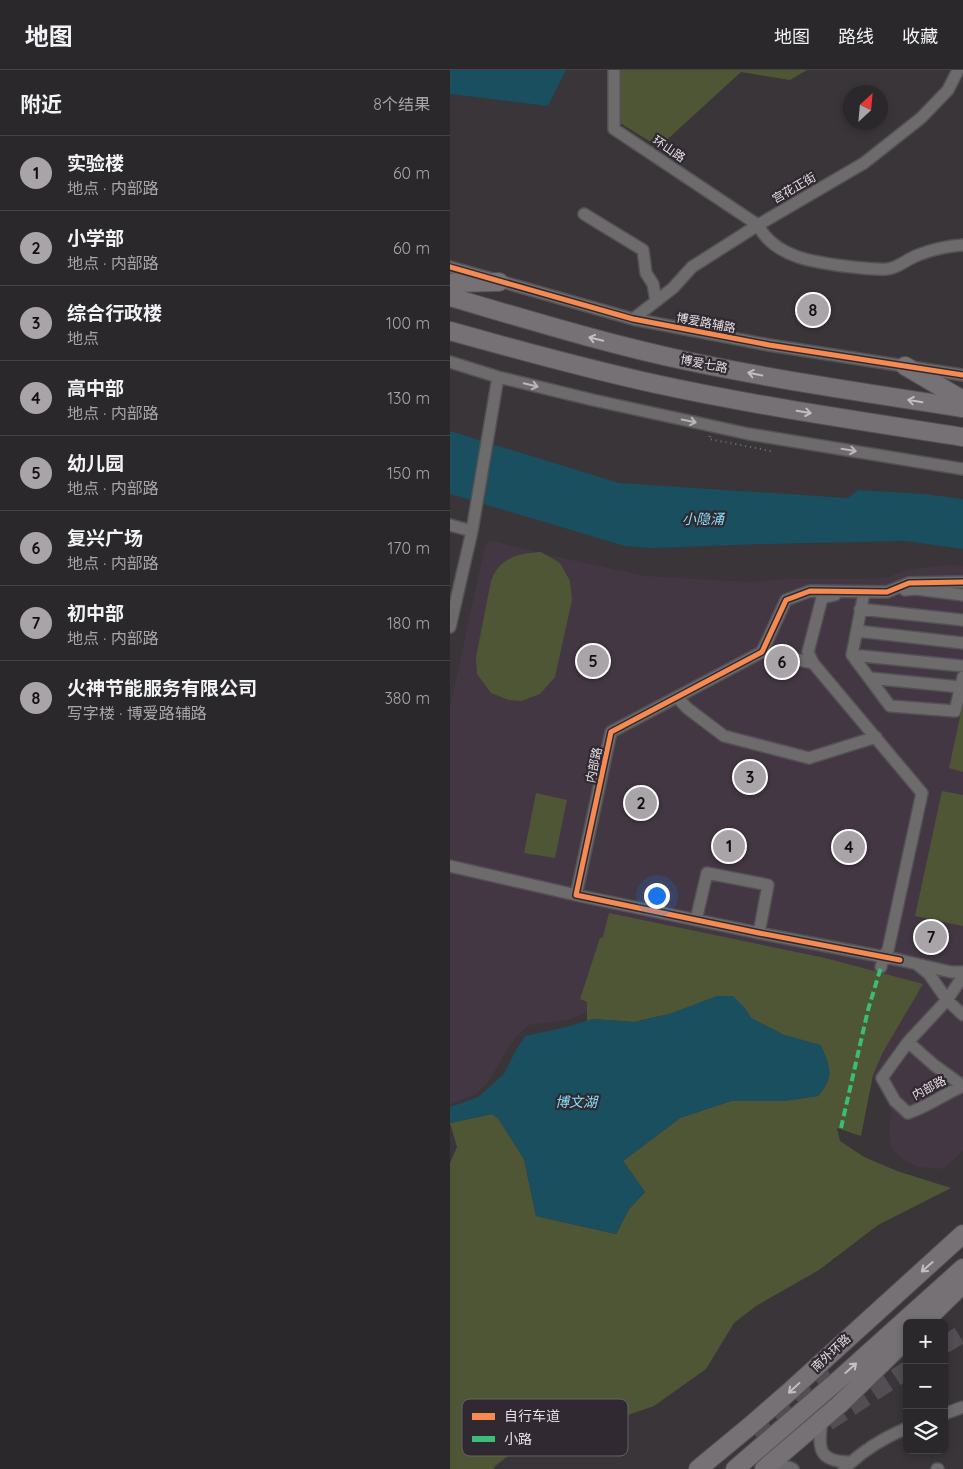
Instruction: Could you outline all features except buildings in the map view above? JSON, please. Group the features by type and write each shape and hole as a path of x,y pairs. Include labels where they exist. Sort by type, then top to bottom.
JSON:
{"highway":[{"path":"450,283 499,282"},
{"name":"博爱七路","path":"450,297 591,338 686,361 782,380 963,408"},
{"path":"450,331 540,356 656,384 780,408 963,437"},
{"path":"905,366 963,400"},
{"name":"南外环路","path":"698,1469 789,1392 963,1234"},
{"name":"南外环路","path":"735,1469 835,1383 963,1268"},
{"path":"927,1319 963,1284"},
{"path":"766,1467 840,1404 903,1342"}],"street":[{"name":"环山路","path":"614,70 614,129 758,225"},
{"name":"宫花正街","path":"633,319 673,288 692,267 758,225 856,168 871,157 921,118 948,90 958,70"},
{"path":"584,214 643,250 646,273 653,284 656,301"},
{"path":"758,225 763,234 778,247 795,256 813,262 865,268 887,269 946,246 963,246"},
{"name":"博爱路辅路","path":"450,267 633,319 769,345 963,376"},
{"path":"450,362 498,377 593,400 749,434 963,469"},
{"path":"450,628 472,527 498,377"},
{"path":"450,524 472,527"},
{"path":"887,592 909,583 963,582"},
{"path":"813,663 762,652 786,600 810,591 864,593 916,589 963,595"},
{"path":"450,866 576,895 759,933 882,962 888,950 922,793 813,663 808,652 822,598 848,592"},
{"path":"852,655 864,593"},
{"path":"860,609 963,620"},
{"path":"857,632 963,643"},
{"name":"内部路","path":"576,895 611,732 762,652"},
{"path":"852,655 963,666"},
{"path":"852,655 890,706 955,711 962,682 870,678"},
{"path":"677,697 687,708 724,736 809,758 876,737"},
{"path":"696,920 707,873 768,885 759,933"},
{"name":"内部路","path":"882,962 900,960 963,974 947,1000 908,1042 882,1078 895,1102 908,1114 963,1086"},
{"path":"916,964 929,974 947,1000 963,1015"},
{"name":"内部路","path":"908,1042 934,1065 963,1086"},
{"path":"948,1413 963,1407"},
{"path":"822,1419 819,1438 821,1449 828,1457 848,1465 858,1455 889,1435 903,1430"},
{"path":"766,1467 788,1467 793,1469"}],"shaded area":[{"path":"489,540 646,576 749,582 790,579 885,578 907,570 946,565 963,566 963,1151 943,1169 918,1167 905,1161 891,1148 889,1132 891,1111 869,1069 809,1035 604,1008 568,1020 529,1025 517,1036 489,1081 476,1094 450,1104 450,707 485,546"}],"green space":[{"path":"621,70 807,70 790,80 741,72 659,147 620,123"},
{"path":"541,552 560,563 570,581 572,600 555,677 540,694 521,701 509,700 491,693 477,674 476,657 491,581 499,567 511,558"},
{"path":"963,703 963,772 949,768"},
{"path":"942,791 963,795 963,926 915,916"},
{"path":"536,793 567,800 555,858 524,853"},
{"path":"609,913 825,958 923,984 883,1052 873,1075 861,1136 837,1128 840,1141 864,1157 897,1171 951,1188 878,1225 819,1270 756,1306 734,1323 706,1369 654,1406 628,1415 628,1399 462,1399 462,1456 508,1456 495,1466 494,1469 450,1469 450,1163 457,1147 450,1123 492,1114 498,1118 524,1159 536,1216 616,1234 629,1209 645,1192 623,1161 680,1118 731,1101 784,1101 818,1096 829,1077 827,1060 821,1046 784,1035 751,1018 744,1007 669,1014 634,1022 593,1019 587,1021 587,1002 580,999 600,938 603,937"}],"water":[{"path":"450,70 566,70 548,106 450,94"},
{"name":"小隐涌","path":"450,431 619,483 848,498 858,490 925,494 963,499 963,549 905,541 651,548 625,546 450,494"},
{"name":"博文湖","path":"717,996 733,996 744,1007 751,1018 784,1035 821,1045 829,1072 827,1083 818,1096 784,1101 731,1101 680,1118 623,1161 645,1192 629,1209 616,1234 536,1216 524,1159 498,1118 492,1114 450,1123 450,1107 478,1097 504,1074 525,1036 593,1019 634,1022 669,1014"}],"tunnel":[{"path":"948,1342 963,1333"},
{"path":"828,1422 903,1373"},
{"path":"753,1432 832,1377"}],"marked path":[{"path":"841,1128 868,1010 881,967"}],"cycle path":[{"path":"450,267 633,319 769,345 963,375"},
{"path":"900,960 576,895 611,732 762,652 786,600 810,591 887,592 909,583 963,582"}],"place":[{"name":"火神节能服务有限公司","path":"813,310"},
{"name":"幼儿园","path":"593,661"},
{"name":"复兴广场","path":"782,662"},
{"name":"综合行政楼","path":"750,777"},
{"name":"小学部","path":"641,803"},
{"name":"实验楼","path":"729,846"},
{"name":"高中部","path":"849,847"},
{"name":"初中部","path":"931,937"}]}
